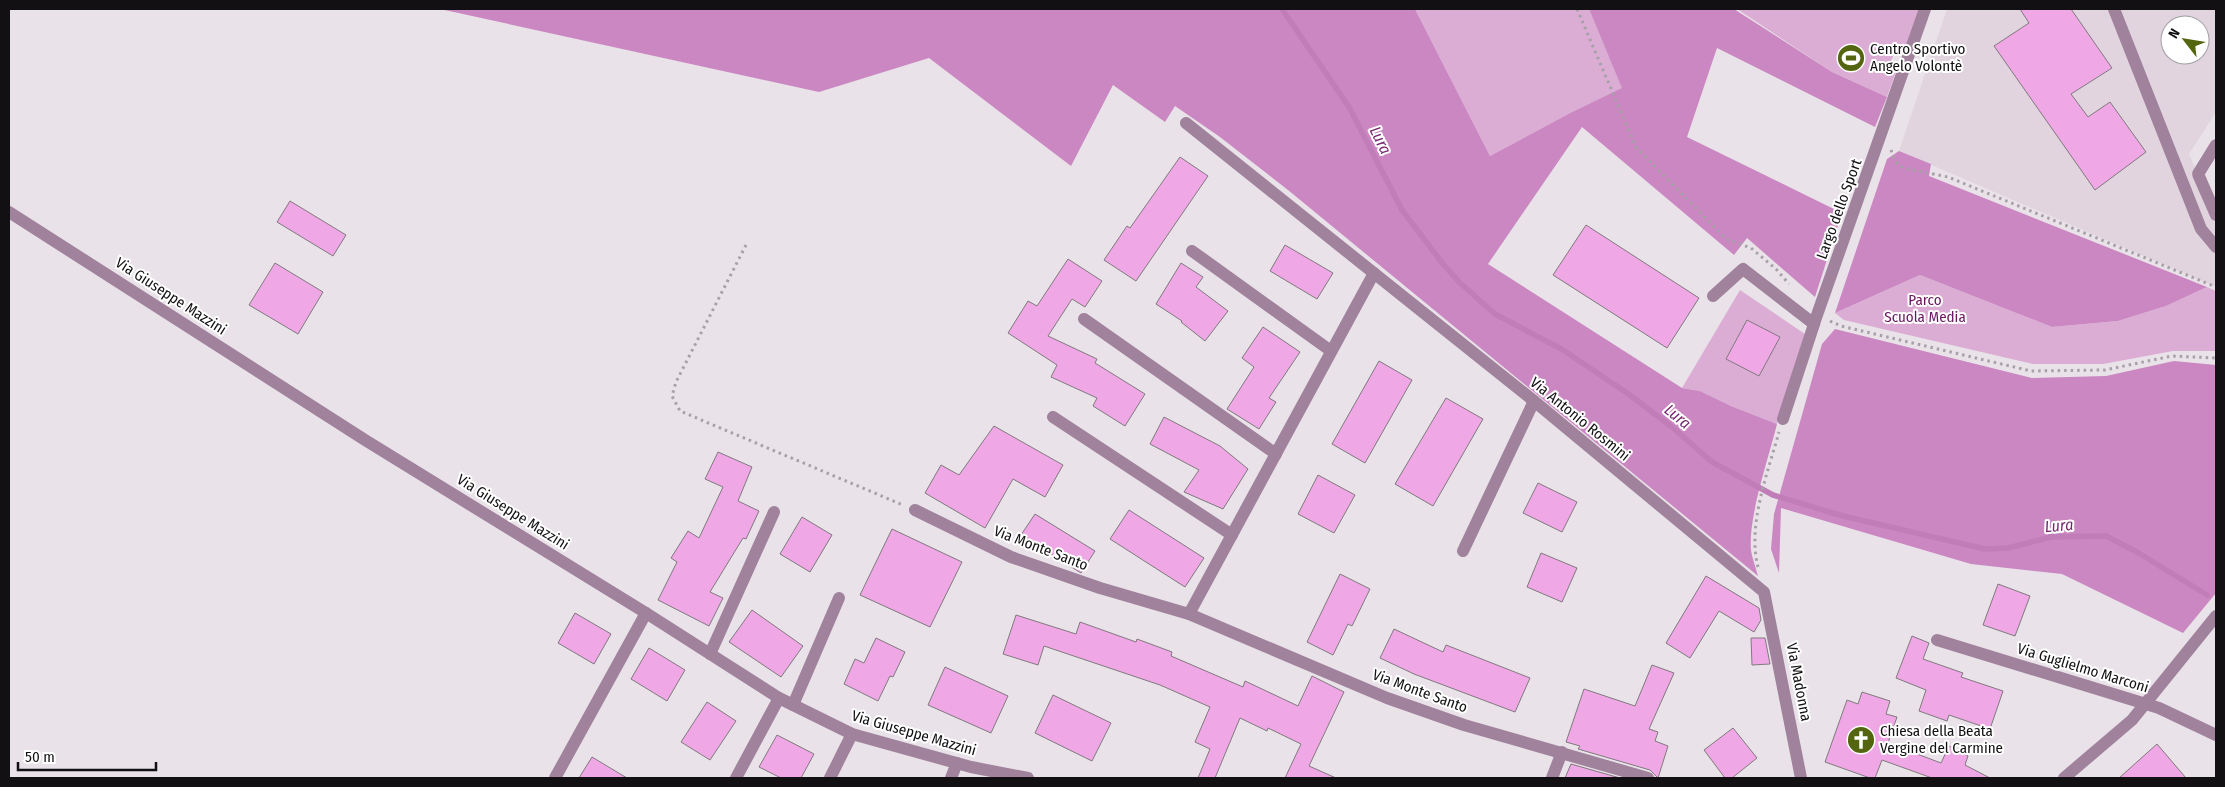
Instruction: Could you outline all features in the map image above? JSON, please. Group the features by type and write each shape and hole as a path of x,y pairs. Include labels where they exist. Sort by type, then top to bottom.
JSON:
{"street":[{"name":"Largo dello Sport","path":"1783,420 1814,324 1925,9"},
{"path":"2114,9 2201,229 2216,247"},
{"name":"Via Antonio Rosmini","path":"1186,123 1534,401 1764,592"},
{"path":"2216,145 2198,174 2216,215"},
{"name":"Via Giuseppe Mazzini","path":"9,212 366,440 793,706 852,734 957,763 1028,778"},
{"path":"1192,251 1332,351"},
{"path":"1713,296 1743,269 1814,324"},
{"path":"1189,614 1374,273"},
{"path":"1084,319 1276,454"},
{"path":"1463,551 1534,401"},
{"path":"1053,417 1232,535"},
{"name":"Via Monte Santo","path":"915,510 1011,557 1100,588 1189,614 1386,698 1464,725 1648,778"},
{"path":"710,654 774,512"},
{"name":"Via Madonna","path":"1764,592 1801,778"},
{"path":"793,706 839,598"},
{"path":"555,778 646,613"},
{"path":"2064,778 2120,732 2216,616"},
{"name":"Via Guglielmo Marconi","path":"1937,640 2159,708 2216,735"},
{"path":"736,778 779,698"},
{"path":"830,778 852,734"},
{"path":"1552,778 1562,752"},
{"path":"951,778 957,763"}],"path":[{"path":"1879,143 1892,150 1895,161 1903,168 1948,177 2216,287"},
{"path":"746,245 676,382 672,396 680,411 915,510"},
{"path":"1764,592 1754,553 1755,532 1759,509 1783,420"}],"shaded area":[{"path":"440,9 1415,9 1490,156 1572,112 1622,88 1589,9 1734,9 1832,72 1887,97 1875,127 1717,48 1687,137 1842,213 1815,297 1747,238 1734,255 1582,127 1488,264 1682,388 1700,391 1731,406 1777,424 1756,504 1751,536 1751,550 1758,576 1288,190 1220,137 1175,106 1165,122 1113,85 1071,166 929,58 819,92"},
{"path":"1947,9 2216,9 2216,112 2189,154 2216,215 2216,287 1899,151"},
{"path":"1899,151 1931,164 1929,176 2207,287 2166,306 2118,321 2052,327 1920,275 1835,313 1887,159"},
{"path":"1835,329 2032,378 2106,376 2174,361 2216,365 2216,593 2183,633 2062,574 1971,564 1781,508 1779,573 1771,549 1774,514 1822,344"}],"green space":[{"path":"1415,9 1589,9 1623,88 1572,112 1490,156"},
{"name":"Centro Sportivo Angelo Volontè","path":"1737,9 1920,9 1906,49 1896,49 1889,66 1896,72 1887,97 1832,72"},
{"name":"Parco Scuola Media","path":"1920,275 2052,327 2118,321 2166,306 2207,287 2216,291 2216,351 2173,351 2103,364 2033,364 1844,320 1835,313"},
{"path":"1740,290 1805,334 1777,424 1731,406 1700,391 1682,388"}],"building":[{"path":"2020,9 2071,9 2112,68 2071,94 2088,117 2110,102 2146,152 2095,190 1994,46 2029,23"},
{"path":"1180,157 1208,176 1136,281 1104,260 1127,226 1130,228"},
{"path":"290,201 346,235 333,256 277,222"},
{"path":"1586,225 1699,298 1667,348 1553,275"},
{"path":"1285,245 1333,273 1317,299 1270,271"},
{"path":"1068,259 1102,281 1085,307 1072,299 1048,336 1097,359 1095,363 1145,394 1125,426 1093,406 1097,398 1051,377 1057,365 1008,333 1028,301 1037,306"},
{"path":"275,263 323,292 298,334 249,305"},
{"path":"1181,263 1203,277 1196,287 1228,311 1205,341 1182,321 1156,304"},
{"path":"1747,320 1780,337 1759,376 1726,359"},
{"path":"1263,327 1300,352 1269,398 1276,402 1259,429 1227,409 1254,367 1242,358"},
{"path":"1379,361 1412,380 1365,463 1332,444"},
{"path":"1446,398 1483,419 1433,506 1395,484"},
{"path":"1164,417 1220,446 1248,469 1223,509 1184,492 1199,470 1150,444"},
{"path":"994,426 1063,465 1045,497 1013,479 985,528 925,493 941,465 959,475"},
{"path":"718,452 752,467 738,501 759,511 746,539 743,538 710,592 723,598 709,626 658,600 677,562 671,558 688,531 699,538 723,487 705,479"},
{"path":"1318,475 1355,495 1334,533 1298,514"},
{"path":"1538,483 1577,502 1562,532 1523,513"},
{"path":"1129,510 1204,558 1185,587 1110,539"},
{"path":"1035,514 1095,551 1081,573 1021,535"},
{"path":"802,517 832,535 810,572 780,554"},
{"path":"892,529 962,562 930,627 860,595"},
{"path":"1541,553 1577,568 1562,602 1527,587"},
{"path":"1340,574 1370,589 1352,626 1348,624 1333,655 1307,642"},
{"path":"1706,576 1759,608 1761,620 1754,632 1719,611 1690,658 1666,643"},
{"path":"1998,584 2030,596 2015,636 1983,625"},
{"path":"752,610 803,646 781,677 729,642"},
{"path":"575,613 611,634 594,664 558,643"},
{"path":"1016,615 1076,634 1080,622 1136,642 1137,639 1172,652 1171,656 1243,687 1245,681 1298,706 1312,676 1344,692 1309,766 1336,778 1285,778 1301,744 1268,728 1267,731 1240,718 1215,778 1198,778 1210,749 1195,742 1210,707 1160,685 1044,646 1038,665 1003,654"},
{"path":"1394,629 1443,652 1446,645 1530,678 1515,712 1414,674 1380,658"},
{"path":"1912,636 1929,643 1923,659 1963,673 1961,677 2003,691 1990,729 1949,715 1947,721 1919,711 1926,690 1896,678"},
{"path":"876,638 905,652 893,677 890,676 878,701 844,684 855,659 864,663"},
{"path":"1751,638 1765,638 1770,664 1752,665"},
{"path":"649,648 685,670 667,701 631,679"},
{"path":"1652,665 1674,673 1649,729 1658,732 1655,741 1668,746 1658,778 1650,770 1578,749 1580,746 1566,742 1584,689 1635,706"},
{"path":"945,667 1008,696 991,733 928,705"},
{"name":"Chiesa della Beata Vergine del Carmine","path":"1862,692 1890,701 1886,714 1897,717 1888,743 1941,763 1949,746 1968,756 1965,765 1990,778 1932,778 1882,760 1875,778 1870,778 1825,762 1847,700 1858,704"},
{"path":"1053,695 1111,723 1092,761 1035,733"},
{"path":"707,702 736,721 710,760 681,742"},
{"path":"1733,728 1757,758 1732,778 1725,778 1704,750"},
{"path":"777,735 814,754 801,778 781,778 759,767"},
{"path":"2157,744 2186,778 2119,778"},
{"path":"592,757 627,778 579,778"},
{"path":"1571,764 1620,778 1565,778"}],"waterway":[{"name":"Lura","path":"1282,9 1349,107 1402,210 1459,282 1495,314 1563,350 1627,393 1672,427 1712,462 1773,495 1843,516 1985,549 2008,548 2051,537 2106,536 2137,552 2207,595"}],"place":[{"name":"Centro Sportivo Angelo Volontè","path":"1851,58"},
{"name":"Chiesa della Beata Vergine del Carmine","path":"1861,740"}]}
